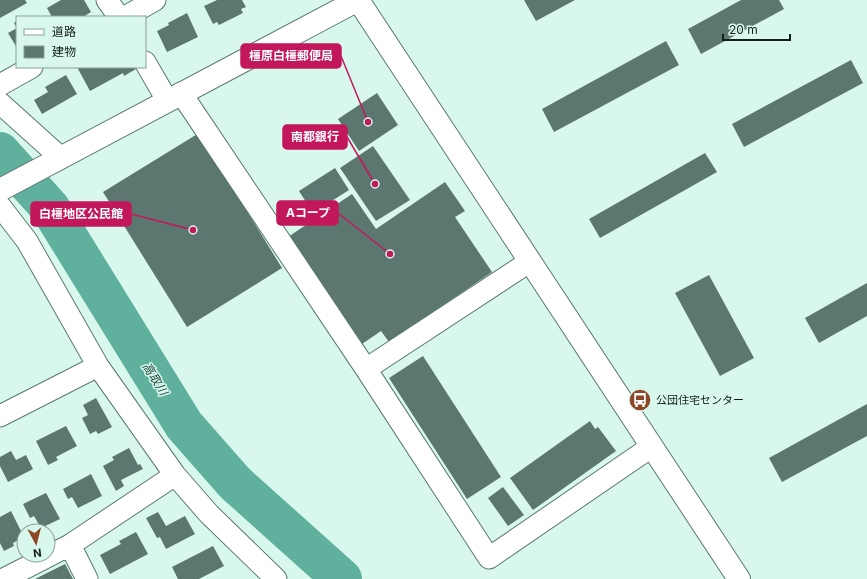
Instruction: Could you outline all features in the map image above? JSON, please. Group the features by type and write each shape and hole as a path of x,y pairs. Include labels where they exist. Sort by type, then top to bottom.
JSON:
{"street":[{"path":"107,0 118,16"},
{"path":"127,16 155,0"},
{"path":"276,579 248,553 175,475 98,366 0,195 56,160 358,0 739,579"},
{"path":"146,63 174,97 366,369 489,558 651,447"},
{"path":"3,77 29,68"},
{"path":"0,103 56,160"},
{"path":"366,369 530,262"},
{"path":"0,416 98,366"},
{"path":"4,579 70,545 175,475"},
{"path":"70,545 88,579"},
{"path":"248,553 248,568 253,579"}],"building":[{"path":"0,0 25,0 27,3 0,18"},
{"path":"61,0 84,0 91,12 85,16 51,16 47,8"},
{"path":"217,0 242,0 246,7 241,9 243,13 219,25 217,22 213,24 204,6"},
{"path":"524,0 575,0 536,21"},
{"path":"741,0 779,0 784,9 701,54 688,29"},
{"path":"187,13 198,37 167,52 157,31 169,25 168,23"},
{"path":"16,29 16,46 8,33"},
{"path":"666,41 679,65 554,132 542,109"},
{"path":"851,60 863,83 744,147 732,124"},
{"path":"78,68 136,69 124,76 123,73 90,91"},
{"path":"66,75 77,94 42,114 34,100 48,92 45,87"},
{"path":"377,93 398,125 359,151 338,119"},
{"path":"199,133 282,268 187,327 103,192"},
{"path":"373,146 410,200 376,221 340,168"},
{"path":"705,153 717,172 600,238 589,219"},
{"path":"335,168 349,190 313,213 299,191"},
{"path":"445,182 465,211 455,217 492,272 389,342 381,331 362,344 288,237 352,194 376,229"},
{"path":"709,275 754,358 720,376 675,293"},
{"path":"867,283 867,316 819,343 805,318"},
{"path":"423,356 501,477 467,499 389,378"},
{"path":"96,398 112,427 98,434 96,431 90,434 82,418 88,415 83,405"},
{"path":"867,404 867,436 782,482 769,458"},
{"path":"590,421 595,429 598,427 616,451 533,510 510,478"},
{"path":"66,426 77,446 56,457 58,460 48,465 36,441"},
{"path":"129,448 138,465 140,464 143,469 121,480 124,486 116,491 103,466 114,460 112,457"},
{"path":"11,451 16,460 26,455 33,469 8,482 0,466 0,457"},
{"path":"91,474 102,496 78,508 72,497 68,499 63,489"},
{"path":"503,487 524,515 508,526 488,498"},
{"path":"46,493 60,519 52,523 38,523 34,516 30,518 23,504"},
{"path":"11,511 17,523 16,541 13,543 14,546 4,551 0,543 0,517"},
{"path":"158,512 166,526 185,516 195,534 166,549 160,537 157,538 146,518"},
{"path":"136,532 148,554 110,574 100,555 121,544 119,541"},
{"path":"213,546 224,566 199,579 178,579 172,567"},
{"path":"65,564 73,579 35,579"}],"waterway":[{"name":"高取川","path":"0,152 50,208 184,425 235,483 342,579"}],"place":[{"name":"橿原白橿郵便局","path":"368,122"},
{"name":"南都銀行","path":"375,184"},
{"name":"白橿地区公民館","path":"193,230"},
{"name":"Aコープ","path":"390,254"},
{"name":"公団住宅センター","path":"640,400"}]}
